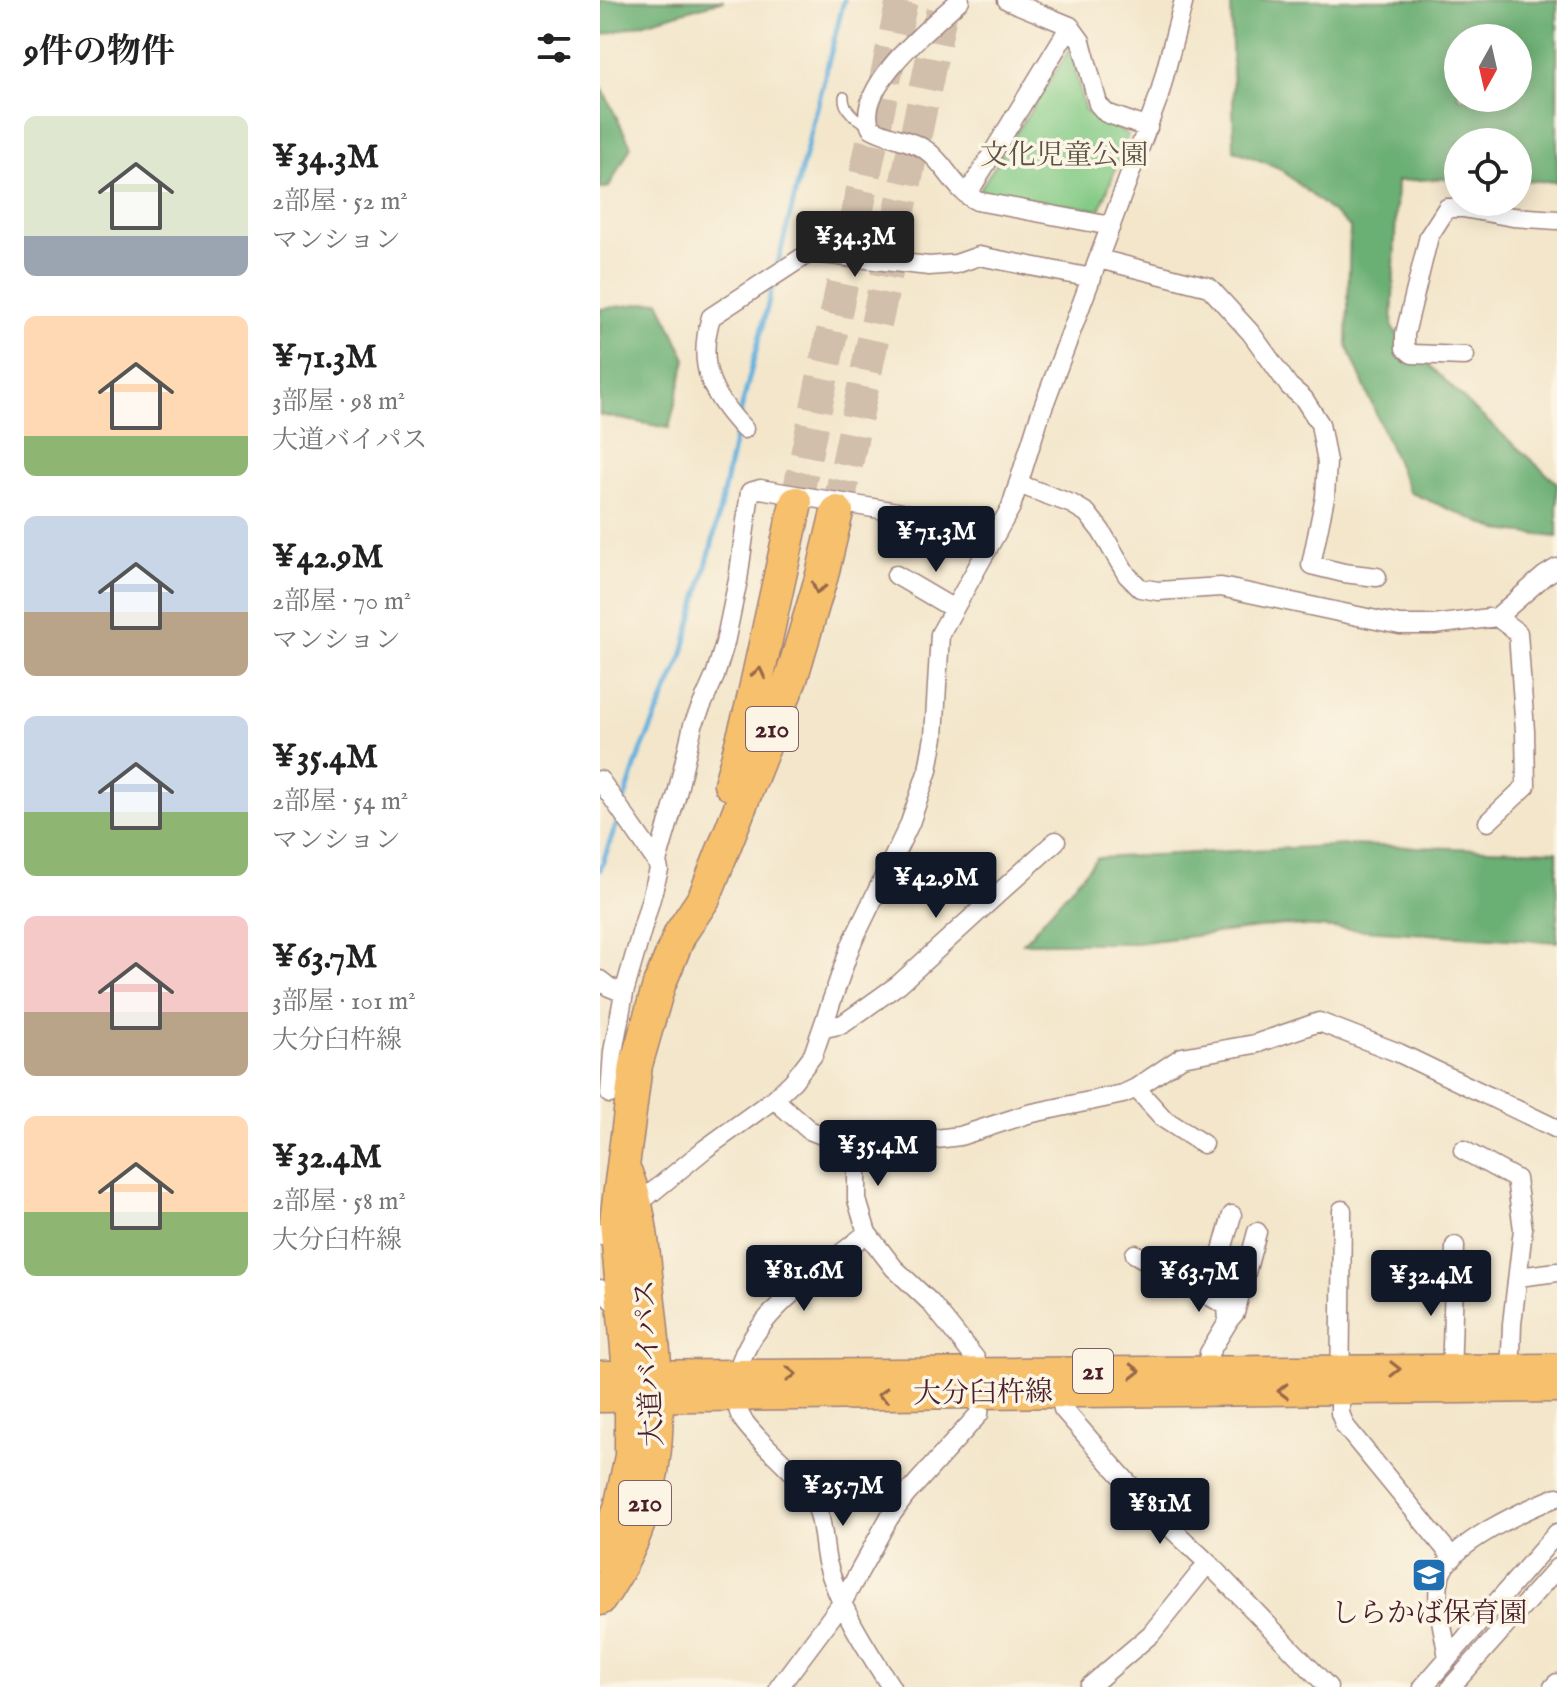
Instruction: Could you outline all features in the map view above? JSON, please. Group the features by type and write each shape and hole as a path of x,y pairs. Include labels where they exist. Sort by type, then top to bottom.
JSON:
{"highway":[{"name":"大道バイパス","path":"600,1599 631,1543 656,1457 629,1386 618,1220 624,1167 613,1098 680,934 688,892 741,750 780,587 796,503"},
{"name":"大道バイパス","path":"680,934 704,898 780,708 819,587 837,512"},
{"name":"大道バイパス","path":"600,1555 620,1508 631,1456 618,1220"}],"main road":[{"name":"大分臼杵線","path":"629,1386 1510,1378 1557,1368"},
{"name":"大分臼杵線","path":"1510,1378 1557,1388"}],"street":[{"path":"960,0 877,85 868,112 868,124 876,131 926,151 967,195 984,203 1111,226"},
{"path":"1007,0 1070,26 1081,41 1098,104 1106,113 1148,128"},
{"path":"618,1220 705,1149 774,1099 806,1067 825,1028 851,945 910,823 925,781 934,737 940,634 1011,507 1039,418 1148,128 1184,0"},
{"path":"967,195 1070,26"},
{"path":"1465,356 1412,354 1405,348 1405,334 1429,236 1447,208 1557,220"},
{"path":"744,429 724,408 711,384 706,350 709,323 711,317 801,257 813,253 929,266 956,264 979,256 1092,278"},
{"path":"1099,259 1209,287 1251,333 1320,424 1327,462 1325,497 1311,565 1377,577"},
{"path":"1018,484 1072,504 1087,513 1127,575 1140,588 1158,591 1221,587 1400,625 1434,625 1497,617 1557,568"},
{"path":"613,1098 613,1052 624,993 658,878 657,862 693,725 719,664 738,580 750,492 760,489 915,515 988,549"},
{"path":"896,575 954,609"},
{"path":"1488,822 1526,786 1518,633 1497,617"},
{"path":"600,780 657,862"},
{"path":"825,1028 843,1024 899,984 1056,841"},
{"path":"600,980 624,993"},
{"path":"774,1099 809,1130 857,1149 960,1136 1028,1114 1123,1094 1182,1057 1255,1044 1319,1022 1399,1053 1557,1129"},
{"path":"1136,1088 1164,1119 1203,1144"},
{"path":"779,1687 842,1603 889,1518 979,1414 982,1383 958,1334 894,1268 867,1233 857,1200 857,1149"},
{"path":"1463,1150 1516,1179 1523,1229 1510,1378"},
{"path":"1342,1210 1340,1413 1345,1426 1453,1558"},
{"path":"1209,1296 1232,1215"},
{"path":"1207,1381 1209,1353 1235,1313 1257,1232"},
{"path":"867,1233 766,1318 748,1342 736,1385 742,1420 804,1487 817,1506 827,1562 842,1603 891,1687"},
{"path":"1451,1378 1455,1246"},
{"path":"1135,1254 1227,1306 1228,1322"},
{"path":"1518,1277 1557,1272"},
{"path":"600,1289 622,1314"},
{"path":"1057,1382 1063,1409 1110,1463 1157,1515 1328,1687"},
{"path":"1448,1659 1440,1583 1444,1569 1453,1558 1508,1517 1557,1497"},
{"path":"1423,1687 1557,1533"},
{"path":"1089,1687 1151,1634 1208,1563"},
{"path":"1451,1687 1557,1568"}],"lane":[{"path":"844,97 846,109 868,124"}],"green space":[{"path":"600,0 724,0 600,36"},
{"path":"1231,0 1557,0 1557,182 1532,181 1532,128 1444,128 1444,179 1397,181 1392,328 1474,409 1557,483 1557,537 1498,530 1409,492 1347,345 1350,227 1279,168 1234,150"},
{"name":"文化児童公園","path":"1070,49 1085,111 1128,135 1100,210 978,192"},
{"path":"600,84 631,146 609,187 600,189"},
{"path":"659,301 686,359 669,428 600,415 600,309"},
{"path":"1347,845 1557,851 1557,942 1283,925 1136,943 1023,943 1097,858"}],"waterway":[{"path":"777,267 844,0"},
{"path":"739,418 773,284"},
{"path":"623,804 638,758 682,657 714,536 737,428"},
{"path":"600,870 619,817"}],"tunnel":[{"path":"796,503 902,0"},
{"path":"837,512 944,0"}],"place":[{"name":"しらかば保育園","path":"1429,1575"}]}
